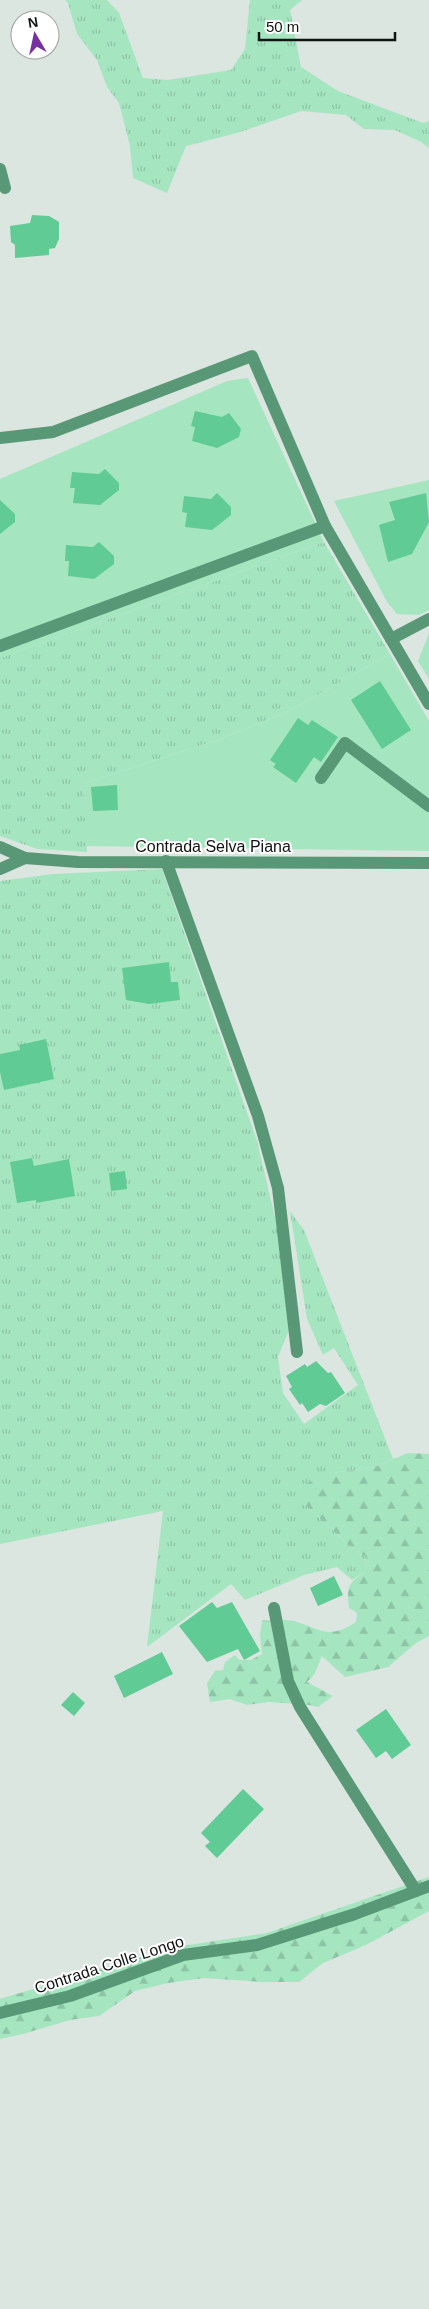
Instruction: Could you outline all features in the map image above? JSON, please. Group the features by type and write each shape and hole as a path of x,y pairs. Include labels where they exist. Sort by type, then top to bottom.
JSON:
{"street":[{"path":"0,170 5,188"},
{"path":"0,438 52,432 252,356 325,526 429,704"},
{"path":"0,646 325,526"},
{"path":"391,639 429,619"},
{"path":"321,778 345,743 429,806"},
{"name":"Contrada Selva Piana","path":"0,847 25,858 78,862 429,863"},
{"path":"0,870 25,858"},
{"path":"166,861 258,1116 278,1188 297,1352"},
{"path":"274,1608 288,1681 300,1707 416,1890"},
{"name":"Contrada Colle Longo","path":"0,2013 70,1996 183,1956 257,1945 355,1914 429,1886"}],"green space":[{"path":"65,0 107,0 119,13 143,78 168,80 231,70 245,49 250,0 302,0 290,10 301,67 338,91 423,123 429,121 429,148 421,142 395,130 364,129 346,115 301,111 237,133 186,146 167,193 133,178 130,146 119,103 107,87 97,60 77,34 68,3"},
{"path":"248,378 324,542 0,658 0,479 227,381"},
{"path":"429,480 429,610 419,615 397,614 387,602 334,501"},
{"path":"324,542 390,654 285,713 218,740 84,783 87,852 37,849 0,836 0,658"},
{"path":"429,633 429,679 418,661"},
{"path":"390,654 429,721 429,851 86,846 84,783 218,740 285,713"},
{"path":"162,869 257,1141 276,1222 289,1330 278,1357 283,1393 304,1424 358,1385 334,1348 323,1355 307,1319 290,1211 304,1230 393,1459 372,1468 331,1473 303,1503 351,1547 367,1558 365,1572 352,1580 337,1567 304,1575 245,1600 231,1584 147,1647 163,1511 0,1544 0,881 53,874"},
{"path":"408,1453 429,1454 429,1636 416,1643 388,1667 345,1677 322,1656 314,1675 307,1682 333,1696 318,1707 269,1702 247,1705 230,1699 210,1702 207,1683 215,1671 223,1670 225,1662 235,1655 239,1660 251,1660 262,1654 260,1635 262,1620 297,1622 327,1632 345,1628 356,1622 357,1613 349,1608 348,1591 352,1583 365,1572 367,1558 351,1547 303,1503 301,1486 331,1473 372,1468"},
{"path":"429,1877 429,1911 366,1945 323,1963 299,1982 263,1982 204,1978 168,1983 135,1991 99,2016 70,2020 0,2039 0,1999 126,1961 189,1945 267,1933"}],"building":[{"path":"32,215 49,216 59,222 59,239 55,248 49,249 49,255 15,258 15,245 11,242 10,226 30,223"},
{"path":"195,411 222,417 229,413 241,429 239,437 217,448 192,441 195,427 191,426"},
{"path":"105,469 119,483 119,490 100,505 73,503 75,488 70,488 72,472 99,474"},
{"path":"217,493 231,507 231,515 212,530 185,527 187,513 182,512 184,496 211,499"},
{"path":"426,493 429,522 412,554 388,562 379,525 395,520 389,502"},
{"path":"0,500 15,514 15,522 0,534"},
{"path":"99,542 114,556 114,564 94,579 68,576 69,561 65,561 66,545 93,547"},
{"path":"380,681 411,730 382,749 351,700"},
{"path":"298,718 308,725 312,720 338,737 321,762 314,757 296,783 273,767 276,764 270,760"},
{"path":"117,785 118,810 93,811 91,787"},
{"path":"169,962 171,982 178,982 180,1000 149,1004 126,1000 122,968"},
{"path":"46,1039 54,1079 4,1090 0,1072 0,1054 20,1050 19,1045"},
{"path":"32,1158 34,1166 69,1159 75,1196 36,1203 36,1200 17,1203 10,1162"},
{"path":"125,1171 127,1189 111,1191 109,1173"},
{"path":"316,1361 328,1373 331,1372 345,1393 326,1406 320,1404 308,1412 302,1403 300,1405 289,1389 292,1387 286,1376 305,1364 307,1367"},
{"path":"334,1576 343,1595 318,1606 310,1588"},
{"path":"212,1602 217,1608 232,1602 260,1651 244,1660 238,1649 207,1662 179,1626"},
{"path":"162,1652 173,1674 124,1698 114,1676"},
{"path":"73,1692 85,1703 74,1716 61,1705"},
{"path":"386,1709 411,1745 392,1759 386,1751 376,1758 356,1730"},
{"path":"243,1789 264,1809 217,1858 205,1846 210,1842 201,1833"}]}
